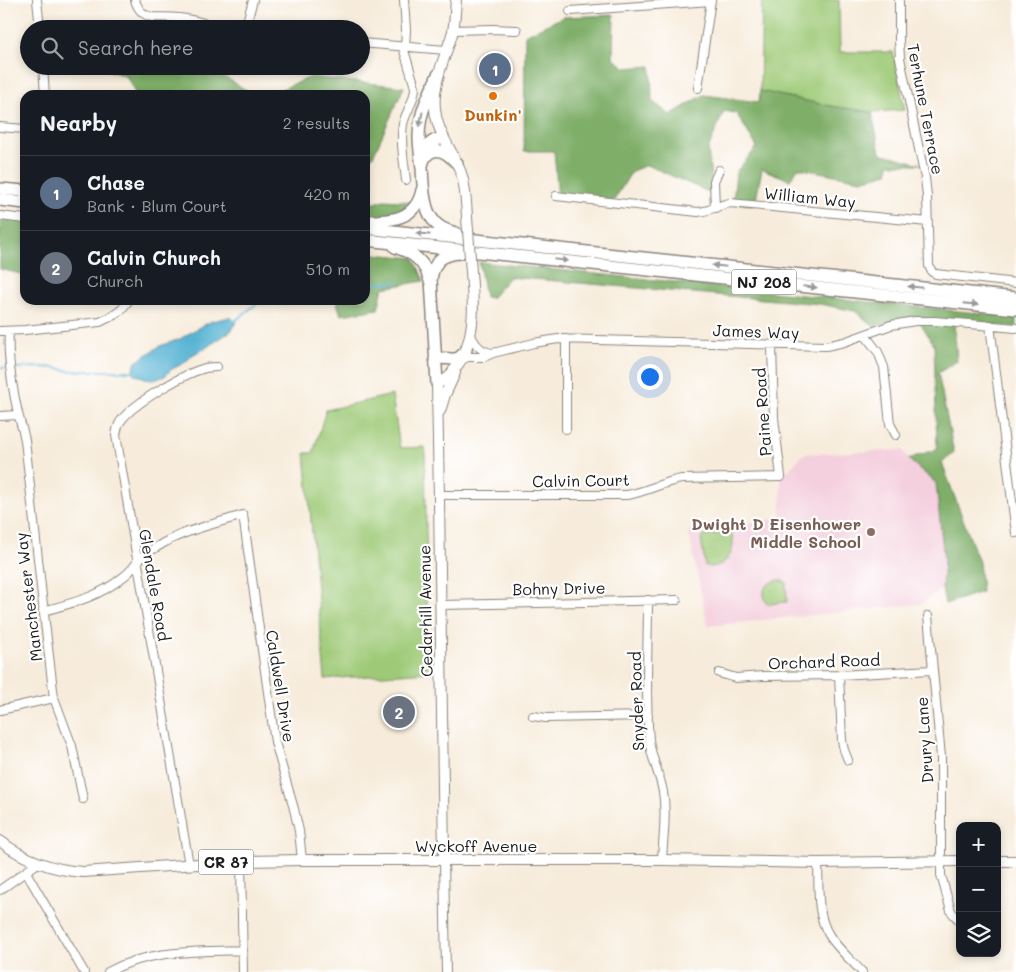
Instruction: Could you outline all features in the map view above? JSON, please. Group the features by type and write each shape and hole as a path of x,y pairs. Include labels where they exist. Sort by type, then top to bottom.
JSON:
{"highway":[{"path":"422,166 419,152 421,115 438,75"},
{"path":"419,152 425,138 432,134 442,134"},
{"path":"442,134 426,146 422,156 426,203 432,220 441,228 460,234 559,249"},
{"path":"422,166 427,154 435,151 444,152 457,163"},
{"path":"370,221 395,219 407,214 420,200 423,183"},
{"path":"0,189 20,191"},
{"path":"0,200 20,202"},
{"name":"NJ 208","path":"370,229 1016,298"},
{"name":"NJ 208","path":"370,241 1016,309"},
{"path":"370,242 395,247 414,255 424,265 431,285"},
{"path":"436,384 431,285 434,267 447,255 459,253 513,255"},
{"path":"435,359 441,365 449,367 456,365 464,355"}],"main road":[{"name":"Cedarhill Avenue","path":"438,430 440,412 445,395 464,355 471,335 473,317 464,187 457,163 442,134 435,107 438,75 453,30 456,0"},
{"name":"Cedarhill Avenue","path":"444,859 436,384 449,377 464,355"},
{"name":"Wyckoff Avenue","path":"0,841 17,853 38,863 60,869 83,872 241,861 302,860 662,860 818,863 956,861"},
{"path":"1001,861 1016,861"}],"street":[{"path":"37,0 39,20"},
{"path":"135,0 139,10 147,16 192,20"},
{"path":"247,20 253,0"},
{"path":"404,0 406,30 404,47 415,87 414,98 405,117 402,130 406,180"},
{"path":"570,11 711,0 698,88"},
{"name":"Terhune Terrace","path":"899,0 900,58 922,159 928,222"},
{"path":"453,30 492,28 517,30"},
{"path":"370,44 446,50"},
{"path":"43,75 44,90"},
{"path":"0,126 20,128"},
{"path":"715,208 714,180 719,170"},
{"name":"William Way","path":"556,196 698,212 705,212 730,203 928,222"},
{"path":"0,216 20,218"},
{"path":"928,222 929,266 932,272 1016,283"},
{"path":"0,331 100,322 114,315 125,305"},
{"name":"James Way","path":"464,355 468,358 484,357 542,341 566,339 826,346 844,342 891,325 916,321 1016,328"},
{"path":"990,325 1016,533"},
{"name":"Manchester Way","path":"9,330 8,356 18,415 25,440 54,698 72,746 83,799"},
{"path":"471,335 481,349 493,353"},
{"path":"865,335 878,352 884,367 890,424 896,435"},
{"path":"566,339 566,429"},
{"name":"Paine Road","path":"772,345 774,418 780,477"},
{"name":"Glendale Road","path":"189,865 116,435 119,424 140,402 195,371 217,367"},
{"path":"0,416 18,415"},
{"name":"Calvin Court","path":"439,494 627,495 682,479 780,477"},
{"name":"Caldwell Drive","path":"138,562 158,546 179,536 243,515 275,742 294,809 302,860"},
{"path":"43,612 102,592 124,577 138,562"},
{"name":"Snyder Road","path":"648,600 648,716 652,756 661,781 663,793 662,860"},
{"name":"Bohny Drive","path":"440,605 678,600"},
{"name":"Drury Lane","path":"928,616 940,757 941,875 951,910 956,917"},
{"name":"Orchard Road","path":"719,673 736,678 932,670"},
{"path":"839,675 842,741 848,760"},
{"path":"0,710 54,698"},
{"path":"533,716 546,718 648,716"},
{"name":"Cedarhill Avenue","path":"444,859 446,972"},
{"path":"241,861 243,972"},
{"path":"0,890 38,863"},
{"path":"818,863 819,907 824,925 833,941 862,972"},
{"path":"26,872 84,972"},
{"path":"108,972 127,963 158,954 243,950"}],"shaded area":[{"path":"903,450 908,459 936,483 944,560 942,589 920,604 708,626 688,531 781,518 781,477 804,454"}],"green space":[{"path":"762,0 839,0 840,52 893,52 905,110 872,112 830,106 760,91"},
{"path":"614,15 613,58 626,68 651,66 652,101 670,115 704,95 759,102 760,91 830,106 872,112 880,153 921,164 889,164 888,173 861,180 798,168 790,180 762,169 755,205 733,203 736,172 757,147 736,113 724,111 708,149 713,194 647,165 632,171 613,202 558,197 554,151 524,151 525,35 563,17"},
{"path":"122,75 222,75 246,90 134,90 127,77"},
{"path":"311,77 404,87 370,159 370,90 279,90"},
{"path":"383,200 418,202 399,219 370,216 370,205"},
{"path":"0,212 20,214 20,274 0,269"},
{"path":"370,254 414,258 424,281 383,288 378,309 341,315 338,305 370,305"},
{"path":"479,262 1016,317 1016,327 954,321 957,361 938,373 954,453 942,463 979,562 982,592 945,604 942,589 944,560 936,483 908,459 937,449 934,345 917,317 873,326 855,311 820,304 510,277 491,298 485,297"},
{"path":"392,395 400,448 425,447 428,672 325,679 305,453 313,453 326,410"},
{"path":"731,532 733,546 728,558 718,565 712,567 705,566 701,537"},
{"path":"779,580 786,582 787,602 767,604 764,595 765,588 770,583"}],"water":[{"path":"230,317 236,322 232,330 192,355 186,362 172,369 165,376 154,380 132,372 136,362 160,346 180,339 212,321"}],"waterway":[{"path":"370,284 398,282"},
{"path":"234,322 255,305"},
{"path":"15,368 40,367 69,371 133,371"},
{"path":"0,368 5,368"}],"place":[{"name":"Chase","path":"495,69"},
{"name":"Dunkin'","path":"493,96"},
{"name":"Dwight D Eisenhower Middle School","path":"871,532"},
{"name":"Calvin Church","path":"399,712"}]}
